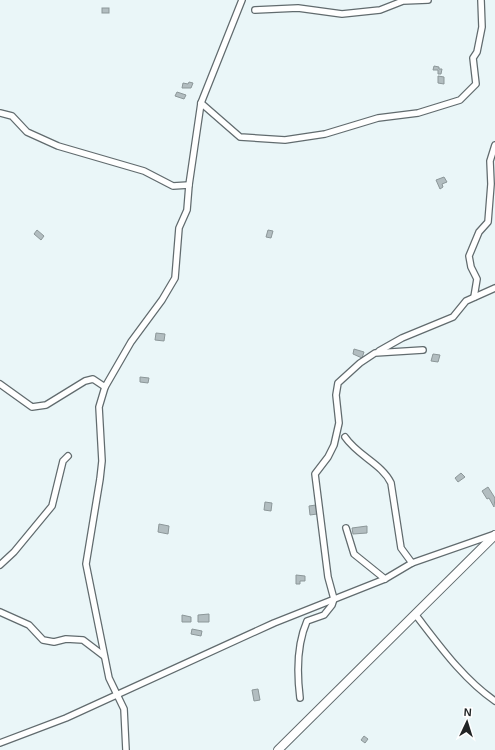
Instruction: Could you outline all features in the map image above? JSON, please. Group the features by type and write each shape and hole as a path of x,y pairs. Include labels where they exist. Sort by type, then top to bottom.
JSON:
{"main road":[{"path":"278,750 495,534"}],"street":[{"path":"126,750 124,709 109,678 86,564 102,461 99,407 105,387 131,342 175,278 179,228 187,210 189,185 201,104 242,0"},
{"path":"255,10 298,8 342,14 380,10 403,1 428,0"},
{"path":"201,104 240,137 285,140 325,134 378,118 418,113 460,100 476,84 474,58 477,52 482,26 481,0"},
{"path":"0,112 12,116 27,132 58,146 144,172 173,186 189,185"},
{"path":"474,297 476,279 471,267 469,256 479,232 488,222 491,184 490,161 495,145"},
{"path":"300,698 297,678 302,631 307,621 324,616 332,605 334,599 328,577 315,474 328,457 334,445 339,423 336,395 338,383 360,363 375,353 402,338 453,317 466,301 495,288"},
{"path":"375,353 423,350"},
{"path":"0,384 32,407 46,405 85,381 93,379 105,387"},
{"path":"346,438 363,456 387,473 395,500 401,548 412,563"},
{"path":"0,565 14,552 52,506 62,465 68,456"},
{"path":"346,528 354,554 385,579"},
{"path":"0,743 66,718 274,623 385,579 412,563 495,534"},
{"path":"0,612 29,625 43,640 54,642 66,639 83,640 104,656"},
{"path":"415,614 455,664 482,692 495,701"}],"building":[{"path":"102,8 109,8 109,13 102,13"},
{"path":"434,66 442,69 441,74 438,74 438,70 433,70"},
{"path":"438,76 444,77 444,84 438,83"},
{"path":"189,82 193,83 191,88 182,88 183,83 188,84"},
{"path":"177,92 186,95 184,99 175,96"},
{"path":"444,177 447,182 442,184 443,187 440,189 436,180"},
{"path":"37,230 44,236 41,240 34,234"},
{"path":"268,230 273,231 271,238 266,237"},
{"path":"156,333 165,334 164,341 155,340"},
{"path":"354,349 364,352 362,358 353,354"},
{"path":"433,354 440,355 438,362 431,361"},
{"path":"140,377 149,378 148,383 140,382"},
{"path":"461,473 465,477 458,482 455,478"},
{"path":"488,487 495,498 494,507 489,498 487,499 482,491"},
{"path":"265,502 272,503 271,511 264,510"},
{"path":"316,505 317,514 310,515 309,506"},
{"path":"159,524 169,526 168,534 158,532"},
{"path":"367,526 367,533 353,534 352,528"},
{"path":"296,575 305,576 305,581 300,581 300,584 296,584"},
{"path":"209,614 209,622 198,622 198,615"},
{"path":"182,615 191,617 191,622 182,622"},
{"path":"192,629 202,631 201,636 191,634"},
{"path":"258,689 260,700 254,701 252,690"},
{"path":"364,736 368,739 365,743 361,740"}]}
